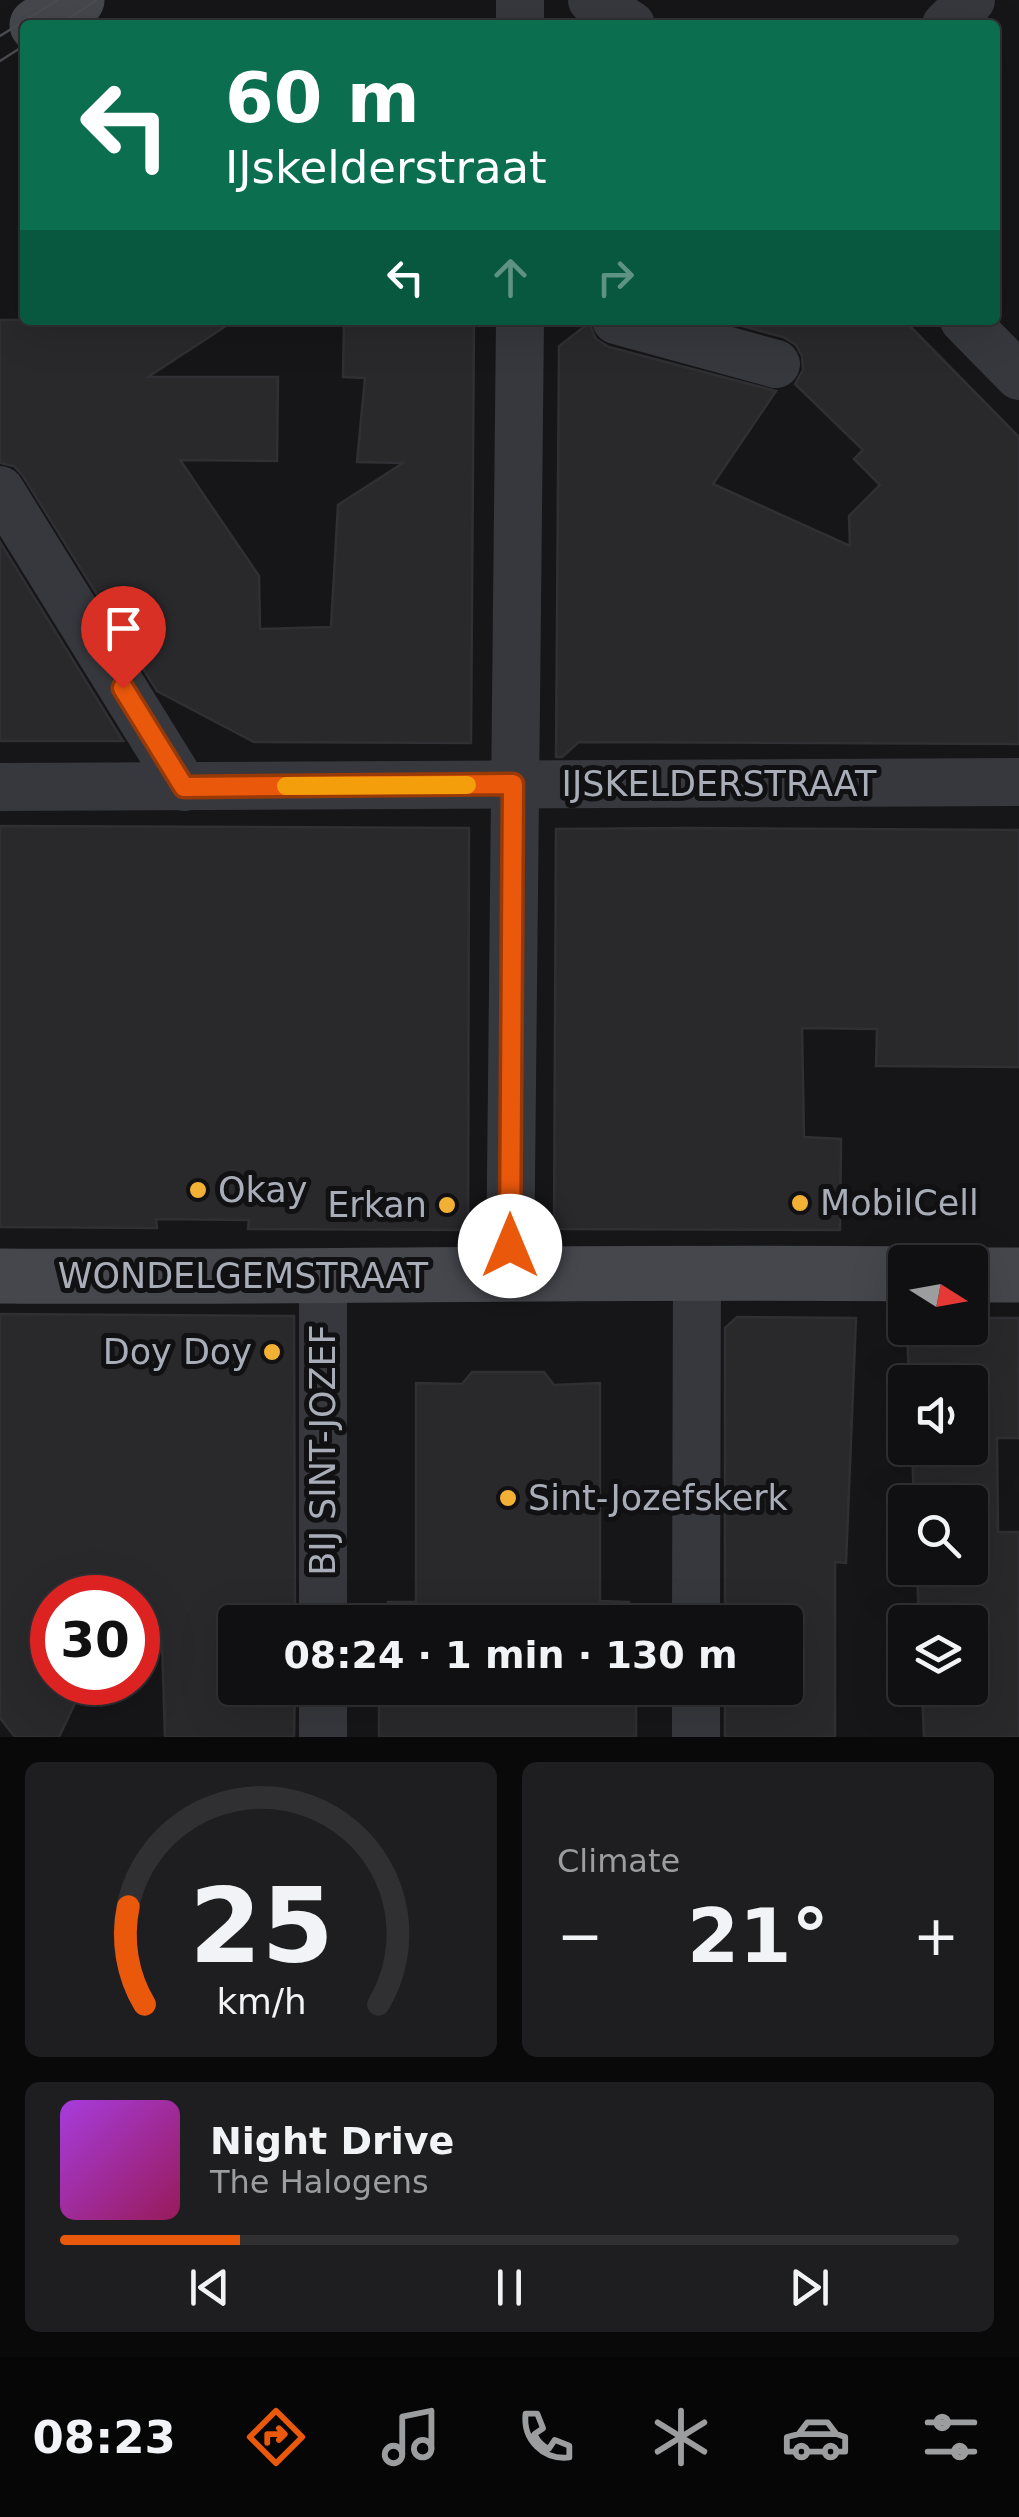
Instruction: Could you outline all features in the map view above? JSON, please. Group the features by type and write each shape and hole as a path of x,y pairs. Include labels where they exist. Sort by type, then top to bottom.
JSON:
{"street":[{"path":"44,20 77,0"},
{"path":"592,0 623,20"},
{"path":"951,20 971,0"},
{"path":"510,1274 520,325"},
{"path":"634,325 776,364"},
{"path":"0,490 184,787"},
{"name":"IJSKELDERSTRAAT","path":"0,788 1019,782"},
{"path":"696,1605 697,1272"},
{"name":"WONDELGEMSTRAAT","path":"0,1276 888,1274"},
{"path":"988,1275 1019,1276"},
{"name":"BIJ SINT-JOZEF","path":"322,1278 323,1605"},
{"path":"323,1705 323,1737"},
{"path":"696,1705 696,1737"}],"building":[{"path":"0,320 20,320 20,325 227,325 148,377 278,377 277,461 180,460 259,576 260,629 331,627 338,505 403,463 357,462 365,378 343,377 344,325 474,325 471,743 254,742 157,691 23,476 14,466 0,463"},
{"path":"590,325 596,339 609,347 776,391 713,484 850,546 849,516 880,485 854,459 863,450 795,384 803,370 802,356 796,345 783,337 739,325 909,325 1019,437 1019,744 579,742 562,757 556,757 559,346"},
{"path":"0,542 123,741 0,741"},
{"path":"0,826 469,828 468,1230 248,1229 249,1220 156,1219 157,1228 0,1227"},
{"path":"556,829 1019,830 1019,1067 876,1066 877,1029 802,1028 804,1137 841,1139 840,1230 554,1229"},
{"path":"0,1314 294,1316 295,1605 218,1605 218,1705 295,1705 294,1737 165,1737 160,1575 30,1575 30,1705 74,1705 59,1737 15,1737 0,1718"},
{"path":"737,1317 856,1318 846,1563 835,1562 835,1737 725,1737 725,1705 803,1705 803,1605 725,1605 725,1328"},
{"path":"988,1318 1019,1318 1019,1438 997,1438 998,1532 1019,1532 1019,1737 924,1737 923,1705 988,1705 988,1605 918,1605 918,1585 988,1585 988,1485 913,1485 913,1465 988,1465 988,1365 908,1365 908,1345 988,1345"},
{"name":"Sint-Jozefskerk","path":"472,1372 544,1372 554,1385 600,1383 600,1601 629,1605 388,1605 416,1602 416,1383 462,1384"},
{"path":"379,1705 636,1705 636,1737 379,1737"}],"tram line":[{"path":"26,20 58,0"},
{"path":"66,20 97,0"},
{"path":"0,36 20,24"},
{"path":"0,61 20,48"}],"slow traffic":[{"path":"286,786 467,785"}],"place":[{"name":"Okay","path":"198,1190"},
{"name":"MobilCell","path":"800,1203"},
{"name":"Erkan","path":"447,1205"},
{"name":"Doy Doy","path":"272,1352"},
{"name":"Sint-Jozefskerk","path":"508,1498"}],"route":[{"path":"123,688 184,787 513,784 510,1246"}]}
